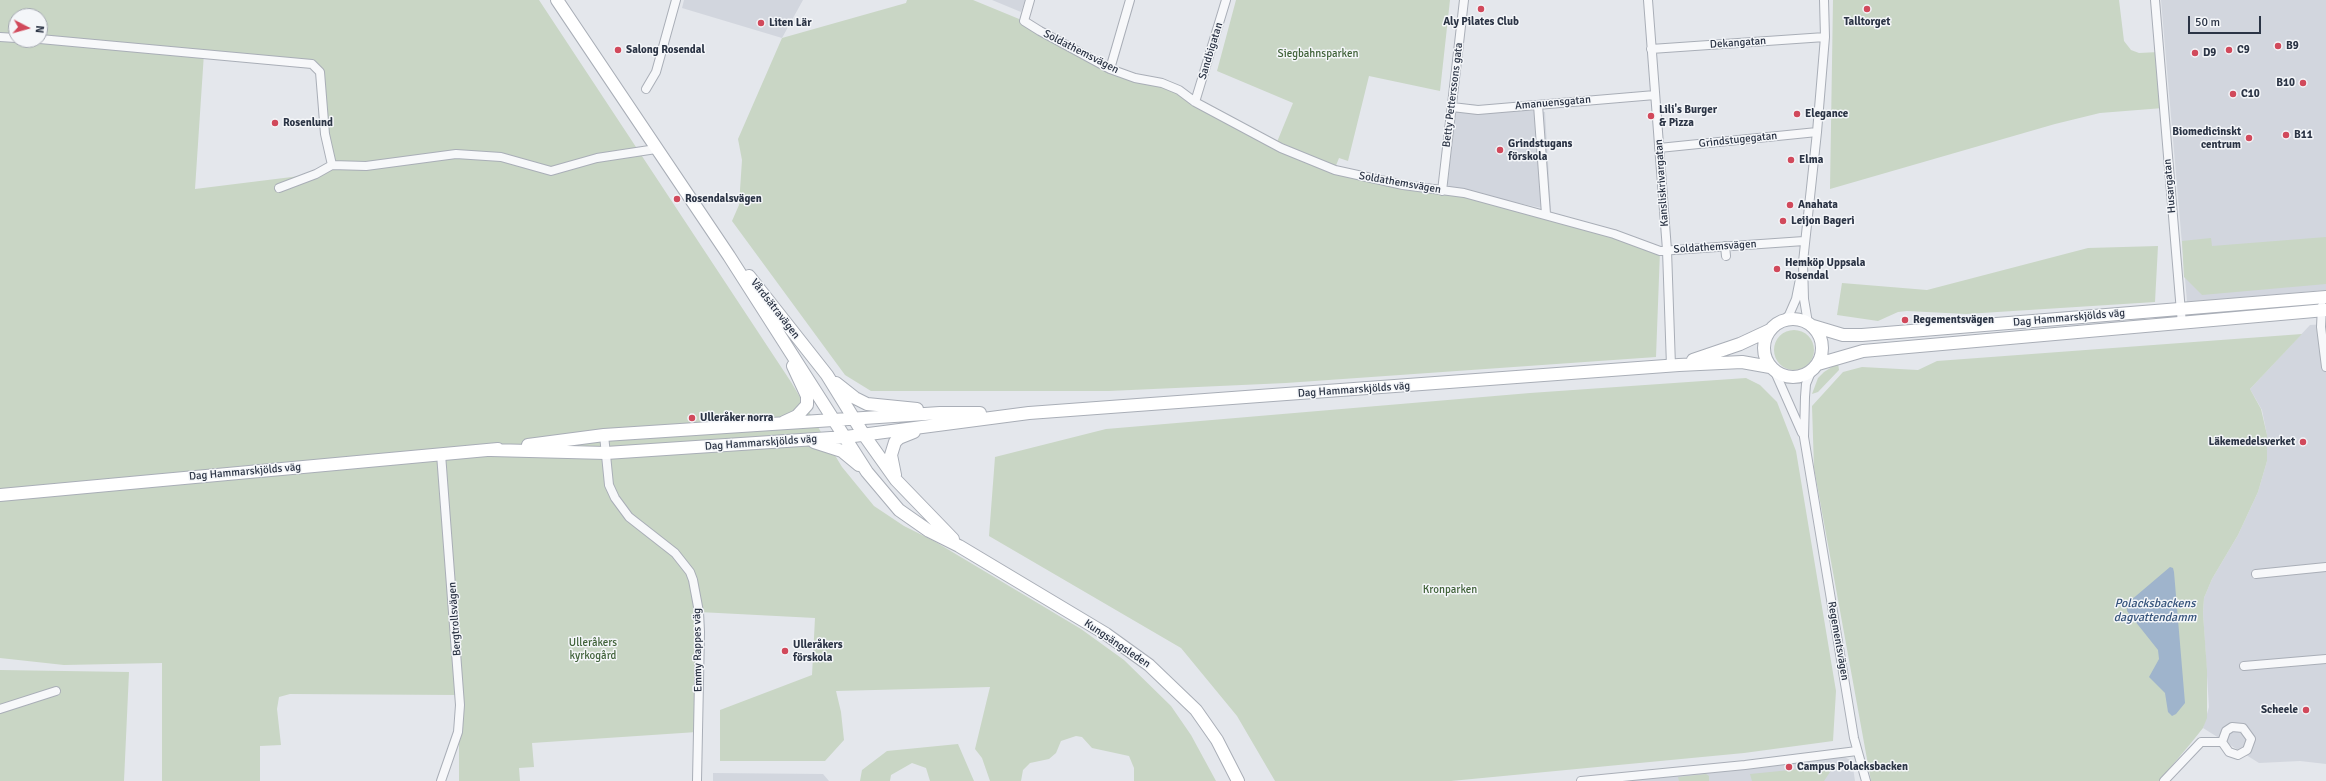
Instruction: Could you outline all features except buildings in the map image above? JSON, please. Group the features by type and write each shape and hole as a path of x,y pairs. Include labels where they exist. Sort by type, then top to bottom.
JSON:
{"main road":[{"name":"Vårdsätravägen","path":"557,0 729,256 790,353 835,420"},
{"name":"Vårdsätravägen","path":"691,201 827,375 855,419"},
{"name":"Dag Hammarskjölds väg","path":"1810,325 1842,335 1862,335 2325,297"},
{"name":"Dag Hammarskjölds väg","path":"1814,368 1862,351 2324,311"},
{"path":"1799,319 1810,325 1819,335 1822,345 1814,368 1794,378 1786,377 1772,369 1764,350 1765,338 1770,330 1783,321 1799,319"},
{"name":"Dag Hammarskjölds väg","path":"1675,365 1740,344 1770,330"},
{"path":"780,424 797,416 807,405 807,396 796,375 790,353"},
{"name":"Dag Hammarskjölds väg","path":"0,495 490,450 604,435 855,419 939,419 1675,365 1742,362 1772,369"},
{"path":"827,375 855,398 867,404 939,419"},
{"name":"Kungsängsleden","path":"855,419 896,480 959,546"},
{"name":"Dag Hammarskjölds väg","path":"490,450 606,453 803,440 846,437 939,419"},
{"path":"896,480 891,455 895,442 899,438 939,419"},
{"name":"Kungsängsleden","path":"835,420 867,472 899,510 929,531 959,546 1106,634 1149,665 1196,710 1216,740 1238,781"},
{"path":"803,440 829,446 842,451 867,472"}],"street":[{"path":"646,89 656,72 676,0"},
{"name":"Soldathemsvägen","path":"1030,0 1024,21 1110,70 1162,83 1179,90 1195,102 1313,163 1335,170 1403,185 1464,193 1546,214 1614,234 1660,251 1804,241"},
{"path":"1110,70 1130,0"},
{"name":"Sandbigatan","path":"1195,102 1226,0"},
{"name":"Betty Petterssons gata","path":"1442,191 1464,0"},
{"name":"Kansliskrivargatan","path":"1648,0 1667,250 1670,332 1675,365"},
{"path":"1810,325 1804,299 1803,262 1804,241 1817,132 1824,37 1824,0"},
{"name":"Husargatan","path":"2155,0 2182,324"},
{"name":"Dekangatan","path":"1652,49 1824,37"},
{"path":"48,40 312,64 320,72 325,134 332,166"},
{"name":"Amanuensgatan","path":"1452,107 1478,110 1655,95"},
{"path":"1538,105 1546,214"},
{"name":"Grindstugegatan","path":"1659,148 1817,132"},
{"path":"279,188 332,166 366,166 456,154 501,157 551,171 597,158 656,149"},
{"path":"1725,246 1726,256"},
{"path":"1783,321 1789,314 1796,299 1803,262"},
{"path":"2325,297 2326,367"},
{"name":"Regementsvägen","path":"1814,368 1806,384 1804,437 1857,751 1866,781"},
{"name":"Regementsvägen","path":"1772,369 1804,437"},
{"name":"Emmy Rappes väg","path":"604,435 612,494 629,517 675,553 690,572 693,580 699,612 700,632 697,781"},
{"name":"Bergtrollsvägen","path":"441,454 460,705 458,732 441,781"},
{"path":"2256,574 2326,567"},
{"path":"2244,666 2326,658"},
{"path":"0,708 56,691"},
{"path":"2164,781 2201,742 2222,742"},
{"path":"1581,781 1745,765 1857,751"}],"shaded area":[{"name":"Liten Lär","path":"684,0 803,0 782,38 682,8"},
{"path":"992,0 1025,0 1021,12"},
{"name":"Biomedicinskt centrum","path":"2161,0 2326,0 2326,290 2187,302"},
{"name":"Grindstugans förskola","path":"1457,103 1545,112 1551,210 1447,188"},
{"path":"2326,324 2326,764 2300,761 2259,763 2203,728 2209,707 2203,613 2204,598 2212,579 2238,535 2258,492 2267,461 2267,435 2262,410 2250,389 2310,325"},
{"name":"Campus Polacksbacken","path":"1837,753 1852,761 1855,781 1581,781"},
{"path":"713,773 823,774 829,781 713,781"}],"green space":[{"name":"Ulleråkers kyrkogård","path":"0,0 539,0 791,382 842,467 874,506 904,526 934,541 1081,629 1124,660 1171,706 1191,735 1216,781 1134,781 1134,768 1129,756 1092,748 1082,737 1076,736 1061,741 1056,753 1049,759 1030,763 1023,770 1021,781 990,781 982,758 975,749 990,687 836,691 841,712 844,740 825,761 720,761 720,710 812,675 815,618 699,612 697,732 532,743 534,767 519,768 520,781 459,781 459,695 290,694 279,697 277,709 281,745 260,746 260,781 162,781 162,663 64,665 0,658","holes":["204,53 312,64 320,72 332,166 316,174 195,189"]},
{"path":"907,0 973,0 1024,21 1110,69 1162,83 1313,163 1463,196 1660,251 1656,357 1286,383 1109,391 871,391 845,375 732,221 739,205 742,160 738,139 782,38 906,3"},
{"name":"Siegbahnsparken","path":"1236,0 1450,0 1440,91 1369,76 1348,161 1339,158 1335,168 1277,142 1293,103 1217,71"},
{"path":"1833,0 2119,0 2124,41 2131,50 2139,53 2159,52 2163,108 2100,113 2055,124 1830,189"},
{"path":"2326,237 2326,284 2202,295 2184,277 2182,241 2211,238 2212,246"},
{"path":"2158,246 2155,302 1966,314 1907,311 1898,312 1878,321 1837,315 1842,283 1927,290 2088,248"},
{"path":"1790,330 1798,330 1805,333 1811,339 1814,350 1811,361 1805,367 1798,370 1790,370 1783,367 1777,361 1774,354 1774,346 1777,339 1783,333"},
{"path":"2302,334 2250,389 2261,409 2267,435 2267,461 2258,492 2238,535 2212,579 2204,598 2203,613 2207,670 2207,718 2203,728 2159,781 1871,781 1814,468 1812,406 1843,372 1862,367 1918,370 1937,361"},
{"path":"1838,363 1839,370 1818,392 1812,394 1818,378"},
{"name":"Kronparken","path":"1746,378 1760,385 1777,402 1796,451 1836,691 1833,741 1744,753 1451,781 1275,781 1237,716 1181,648 989,536 995,457 1106,429 1530,393"},
{"path":"0,670 129,672 124,781 0,781"},
{"path":"958,744 974,781 930,781 926,768 912,763 891,775 890,781 860,781 862,770 887,751"},
{"path":"1830,766 1832,769 1824,781 1752,781 1750,774"},
{"path":"1706,774 1709,776 1709,781 1679,781 1678,777"}],"water":[{"name":"Polacksbackens dagvattendamm","path":"2170,567 2173,568 2174,572 2185,703 2176,714 2172,716 2168,712 2165,693 2149,677 2159,659 2158,650 2127,611 2130,601"}],"place":[{"name":"Aly Pilates Club","path":"1481,9"},
{"name":"Talltorget","path":"1867,9"},
{"name":"Liten Lär","path":"761,23"},
{"name":"B9","path":"2278,46"},
{"name":"Salong Rosendal","path":"618,50"},
{"name":"C9","path":"2229,50"},
{"name":"D9","path":"2195,53"},
{"name":"B10","path":"2303,83"},
{"name":"C10","path":"2233,94"},
{"name":"Elegance","path":"1797,114"},
{"name":"Lili's Burger & Pizza","path":"1651,116"},
{"name":"Rosenlund","path":"275,123"},
{"name":"B11","path":"2286,135"},
{"name":"Biomedicinskt centrum","path":"2249,138"},
{"name":"Grindstugans förskola","path":"1500,150"},
{"name":"Elma","path":"1791,160"},
{"name":"Rosendalsvägen","path":"677,199"},
{"name":"Anahata","path":"1790,205"},
{"name":"Leijon Bageri","path":"1783,221"},
{"name":"Hemköp Uppsala Rosendal","path":"1777,269"},
{"name":"Regementsvägen","path":"1905,320"},
{"name":"Ulleråker norra","path":"692,418"},
{"name":"Läkemedelsverket","path":"2303,442"},
{"name":"Ulleråkers förskola","path":"785,651"},
{"name":"Scheele","path":"2306,710"},
{"name":"Campus Polacksbacken","path":"1789,767"}]}
